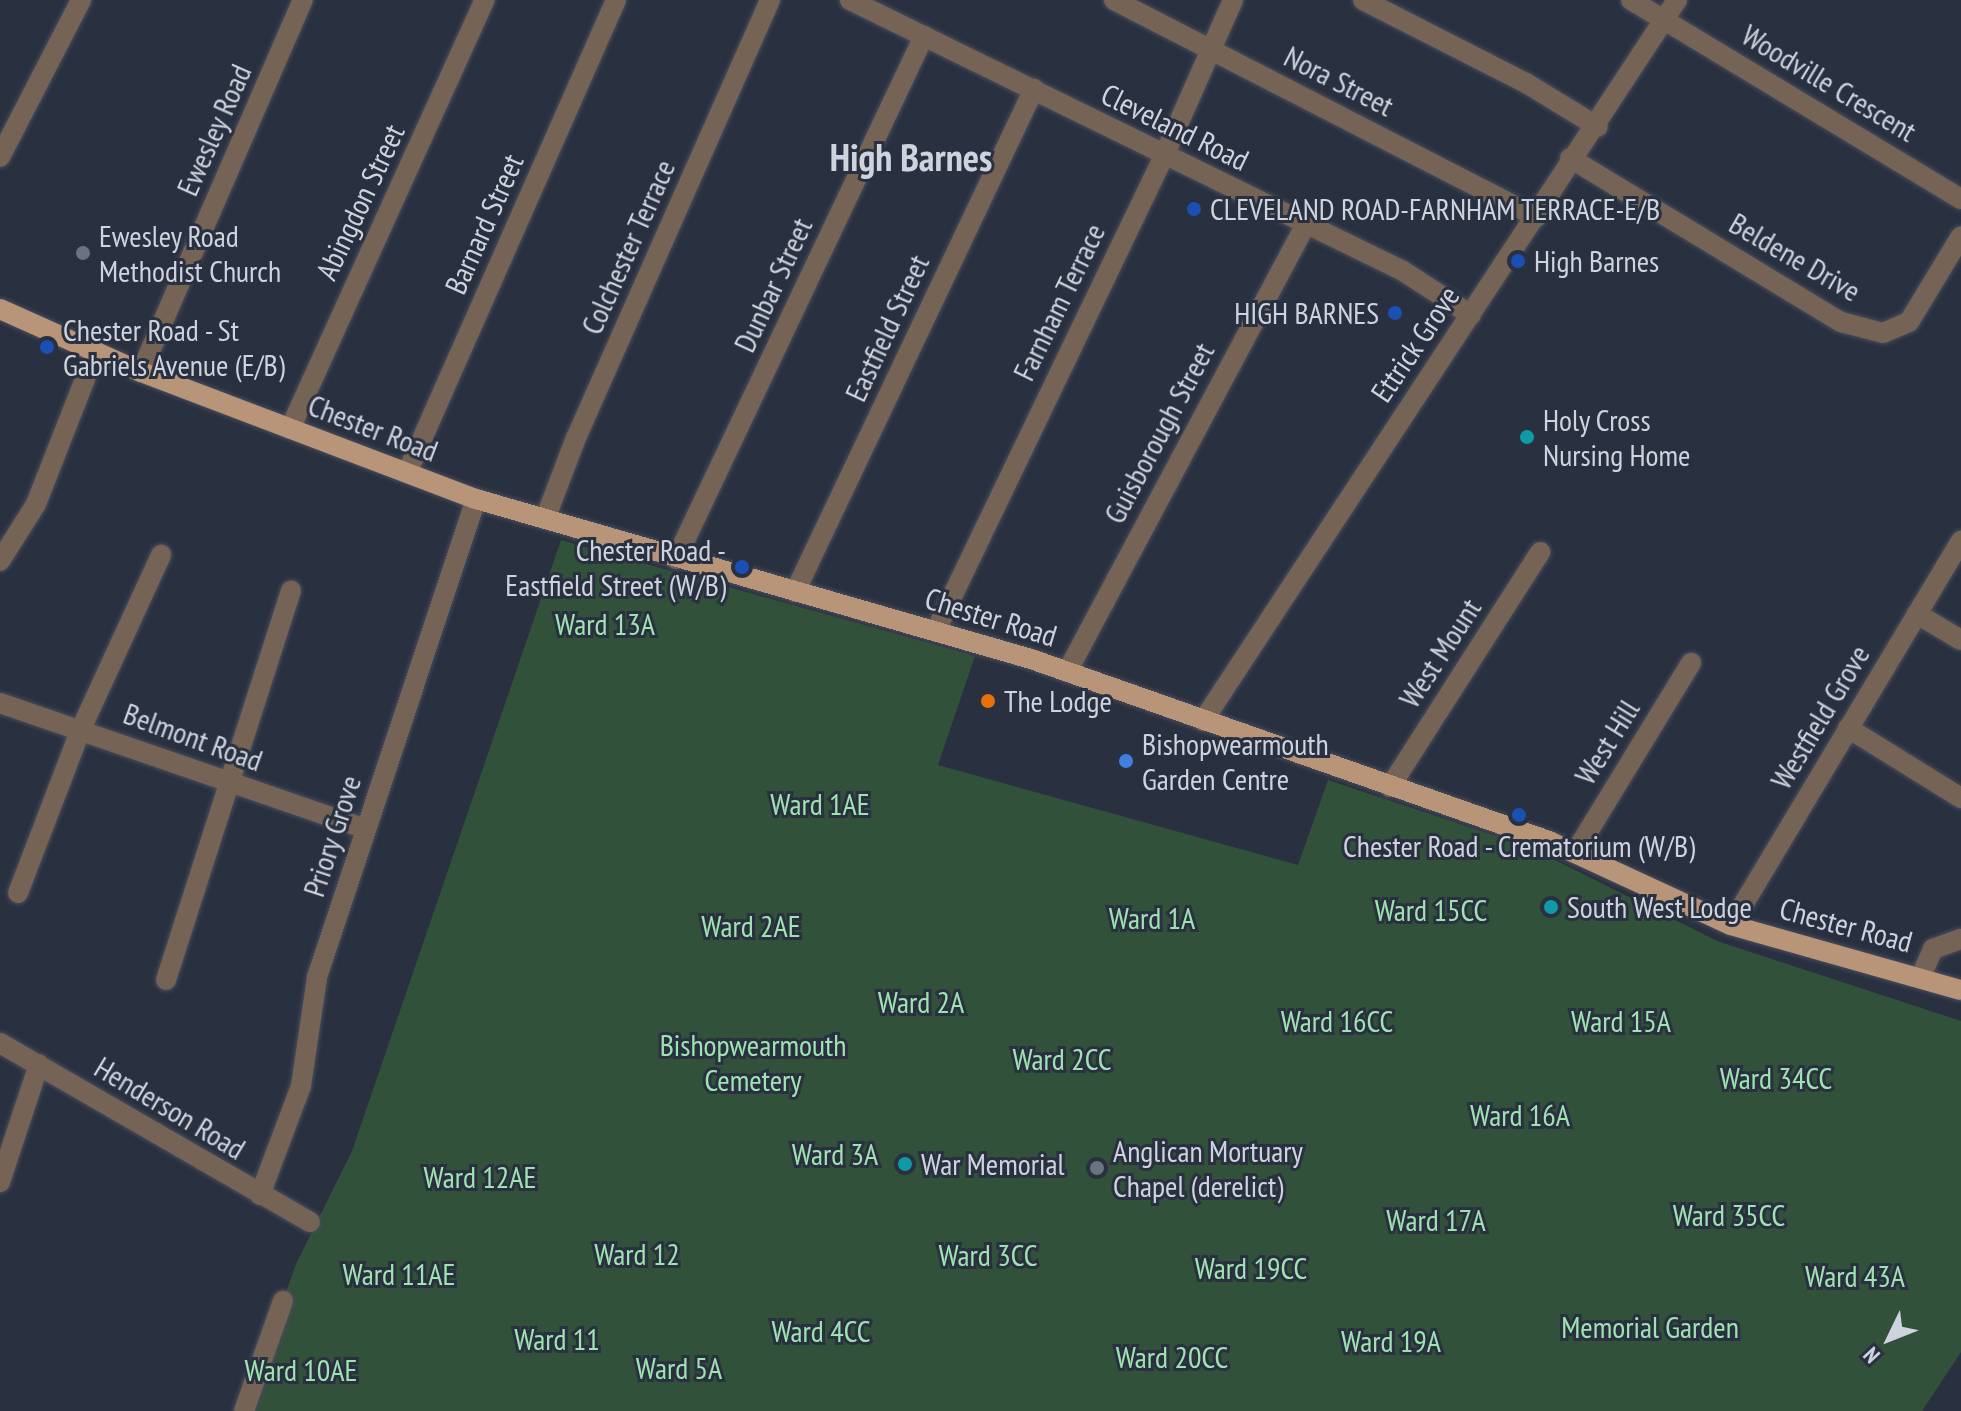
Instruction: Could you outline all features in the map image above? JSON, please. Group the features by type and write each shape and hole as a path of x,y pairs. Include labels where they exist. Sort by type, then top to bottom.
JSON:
{"main road":[{"name":"Chester Road","path":"0,309 141,372 476,499 676,559 936,630 1067,672 1575,853 1649,891 1731,925 1921,976 1961,990"}],"street":[{"path":"0,157 81,0"},
{"name":"Abingdon Street","path":"290,429 485,0"},
{"name":"Barnard Street","path":"407,473 616,0"},
{"name":"Colchester Terrace","path":"545,519 576,438 770,0"},
{"name":"Cleveland Road","path":"850,0 1034,89 1163,158 1403,271 1471,315"},
{"name":"Nora Street","path":"1114,0 1536,217"},
{"name":"Farnham Terrace","path":"936,630 1163,158 1233,0"},
{"path":"1363,0 1526,83 1598,127"},
{"name":"Woodville Crescent","path":"1631,0 1959,192"},
{"name":"Ettrick Grove","path":"1203,721 1536,217 1570,158 1598,127 1677,0"},
{"name":"Ewesley Road","path":"141,372 296,2"},
{"name":"Dunbar Street","path":"676,559 924,36"},
{"name":"Eastfield Street","path":"795,592 1034,89"},
{"name":"Beldene Drive","path":"1570,158 1841,322 1883,333 1909,322 1961,236"},
{"name":"Guisborough Street","path":"1067,672 1306,224"},
{"path":"0,561 36,504 96,351"},
{"name":"Priory Grove","path":"260,1195 294,1113 317,977 476,499"},
{"name":"Westfield Grove","path":"1731,925 1961,540"},
{"name":"West Mount","path":"1390,787 1540,552"},
{"path":"18,893 81,729 161,555"},
{"path":"166,980 232,784 291,591"},
{"path":"1917,614 1961,640"},
{"name":"West Hill","path":"1575,853 1691,663"},
{"name":"Belmont Road","path":"0,703 365,829"},
{"path":"1848,728 1961,798"},
{"path":"1921,976 1938,945 1961,939"},
{"name":"Henderson Road","path":"0,1043 310,1222"},
{"path":"0,1182 39,1064"},
{"path":"244,1411 283,1301"}],"green space":[{"name":"Bishopwearmouth Cemetery","path":"561,540 975,656 938,765 1298,865 1328,780 1529,847 1717,941 1961,1021 1961,1352 1922,1411 244,1411 296,1264 352,1151"}],"place":[{"name":"CLEVELAND ROAD-FARNHAM TERRACE-E/B","path":"1194,209"},
{"name":"Ewesley Road Methodist Church","path":"83,253"},
{"name":"High Barnes","path":"1518,261"},
{"name":"HIGH BARNES","path":"1395,313"},
{"name":"Chester Road - St Gabriels Avenue (E/B)","path":"47,347"},
{"name":"Holy Cross Nursing Home","path":"1527,437"},
{"name":"Chester Road - Eastfield Street (W/B)","path":"742,567"},
{"name":"The Lodge","path":"988,701"},
{"name":"Bishopwearmouth Garden Centre","path":"1126,761"},
{"name":"Chester Road - Crematorium (W/B)","path":"1519,815"},
{"name":"South West Lodge","path":"1551,907"},
{"name":"War Memorial","path":"905,1164"},
{"name":"Anglican Mortuary Chapel (derelict)","path":"1097,1168"}],"district":[{"name":"High Barnes","path":"911,157"}],"park label":[{"name":"Ward 13A","path":"605,624"},
{"name":"Ward 1AE","path":"820,804"},
{"name":"Ward 15CC","path":"1431,910"},
{"name":"Ward 1A","path":"1152,918"},
{"name":"Ward 2AE","path":"751,926"},
{"name":"Ward 2A","path":"921,1002"},
{"name":"Ward 16CC","path":"1337,1021"},
{"name":"Ward 15A","path":"1621,1021"},
{"name":"Ward 2CC","path":"1062,1059"},
{"name":"Ward 34CC","path":"1776,1078"},
{"name":"Ward 16A","path":"1520,1115"},
{"name":"Ward 3A","path":"835,1154"},
{"name":"Ward 12AE","path":"480,1177"},
{"name":"Ward 35CC","path":"1729,1215"},
{"name":"Ward 17A","path":"1436,1220"},
{"name":"Ward 12","path":"637,1254"},
{"name":"Ward 3CC","path":"988,1255"},
{"name":"Ward 19CC","path":"1251,1268"},
{"name":"Ward 11AE","path":"399,1274"},
{"name":"Ward 43A","path":"1855,1276"},
{"name":"Memorial Garden","path":"1650,1327"},
{"name":"Ward 4CC","path":"821,1331"},
{"name":"Ward 11","path":"557,1339"},
{"name":"Ward 19A","path":"1391,1341"},
{"name":"Ward 20CC","path":"1172,1357"},
{"name":"Ward 5A","path":"679,1368"},
{"name":"Ward 10AE","path":"301,1370"}]}
